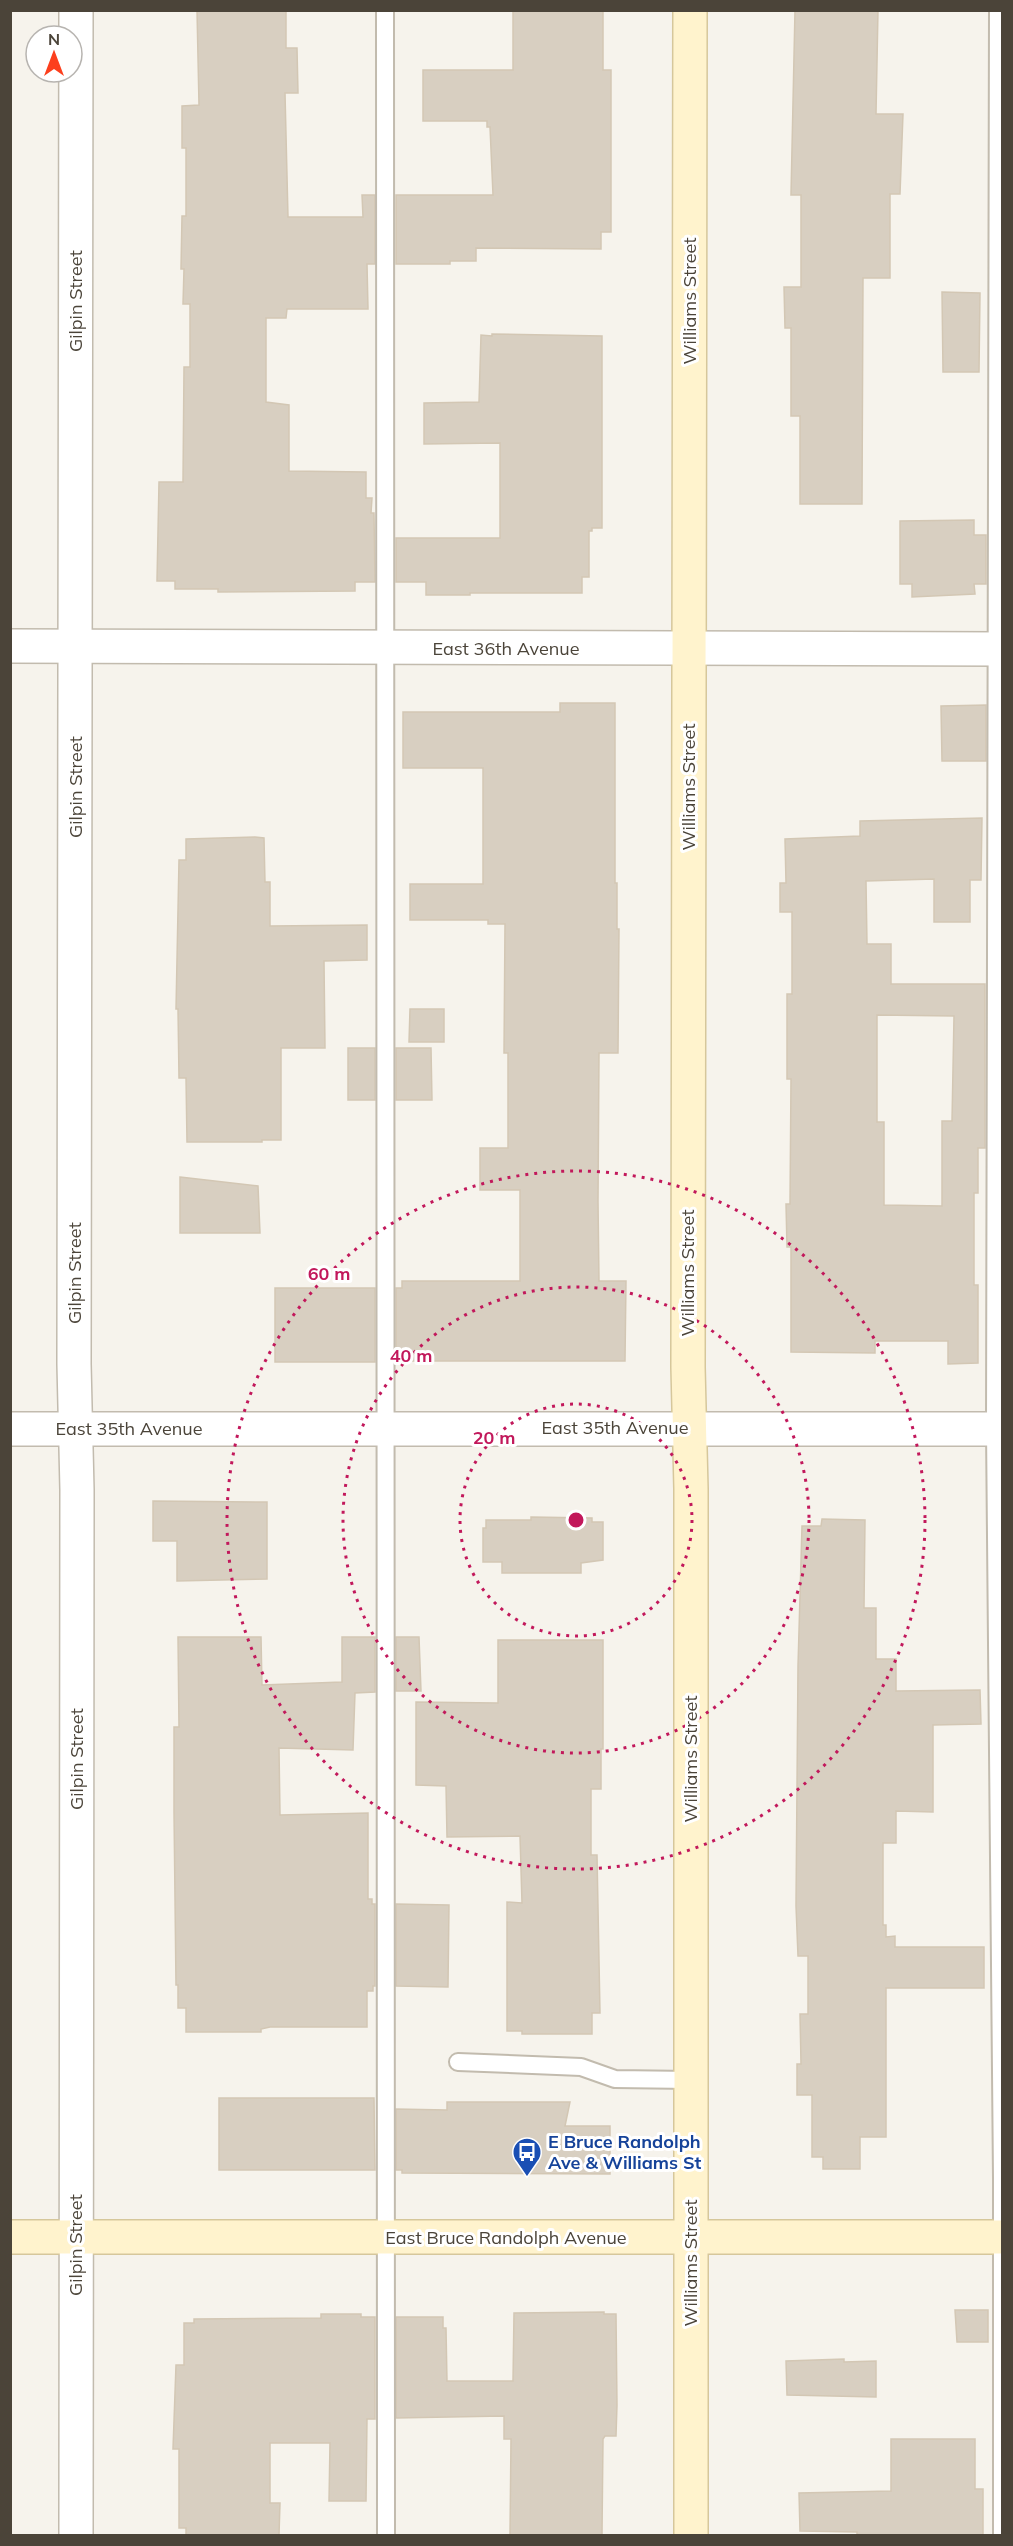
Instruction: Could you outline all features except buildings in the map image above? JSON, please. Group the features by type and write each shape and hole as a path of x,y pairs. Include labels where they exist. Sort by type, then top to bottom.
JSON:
{"street":[{"name":"Gilpin Street","path":"76,10 74,1364 76,1429 76,2535"},
{"name":"Williams Street","path":"690,10 691,2535"},
{"name":"East 36th Avenue","path":"10,646 689,650 1000,649"},
{"name":"East 35th Avenue","path":"10,1429 999,1429"},
{"name":"East Bruce Randolph Avenue","path":"10,2237 386,2239 1002,2237"}],"lane":[{"path":"385,10 386,2535"},
{"path":"998,10 1002,2535"},
{"path":"458,2062 580,2067 615,2079 691,2080"}],"place":[{"name":"E Bruce Randolph Ave & Williams St","path":"527,2178"}]}
